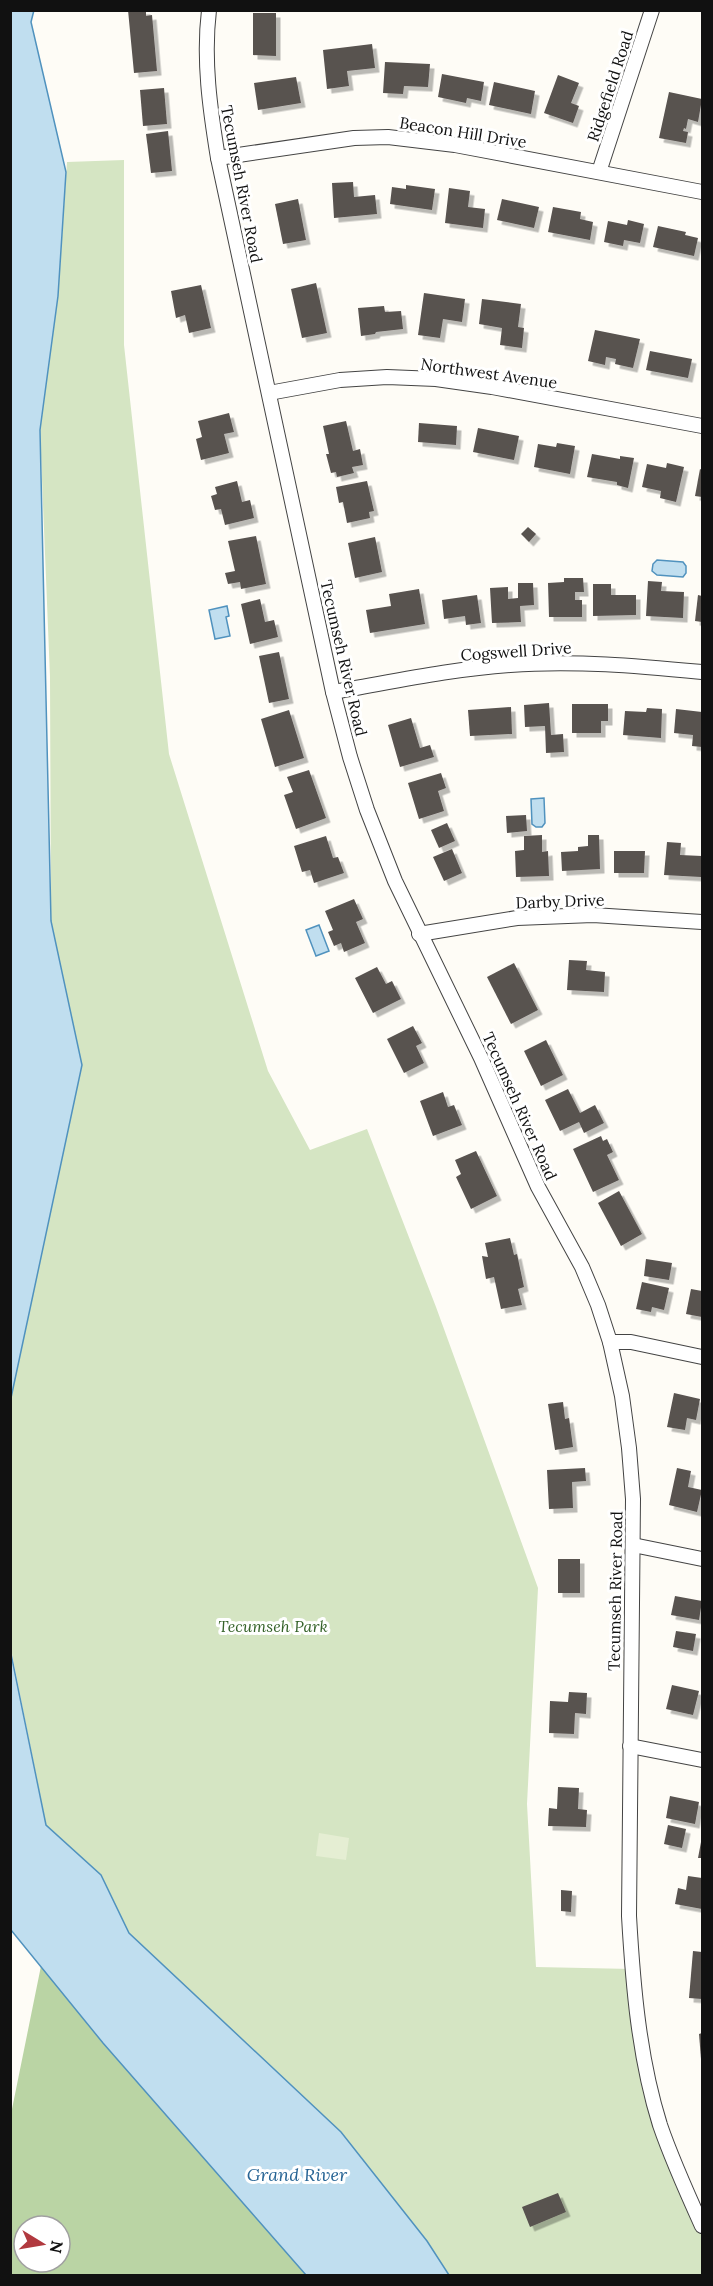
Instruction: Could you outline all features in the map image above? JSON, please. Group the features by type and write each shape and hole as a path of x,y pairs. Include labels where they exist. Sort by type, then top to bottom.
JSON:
{"street":[{"name":"Tecumseh River Road","path":"209,10 206,52 209,105 218,158 333,692 350,757 367,810 419,934 481,1058 538,1187 582,1267 610,1342 629,1448 633,1545 629,1916 636,2009 659,2122 675,2167 702,2226"},
{"name":"Ridgefield Road","path":"599,172 652,10"},
{"name":"Beacon Hill Drive","path":"218,158 354,138 388,137 455,145 702,192"},
{"name":"Northwest Avenue","path":"269,393 340,380 387,377 436,379 492,387 702,426"},
{"name":"Cogswell Drive","path":"333,692 442,673 509,665 568,663 702,672"},
{"name":"Darby Drive","path":"419,934 517,918 614,916 702,922"},
{"path":"610,1342 631,1342 702,1357"},
{"path":"633,1545 702,1559"},
{"path":"630,1746 702,1760"}],"green space":[{"name":"Tecumseh Park","path":"124,160 124,345 169,754 268,1071 310,1150 367,1129 436,1307 538,1588 527,1804 536,1967 632,1969 659,2122 702,2226 702,2275 444,2275 129,1933 101,1875 46,1825 11,1649 10,1398 82,1065 51,921 50,677 40,430 58,296 67,162"},
{"path":"319,1833 349,1838 346,1860 316,1856"},
{"path":"41,1966 103,2043 306,2275 11,2276 11,2114"}],"water":[{"path":"34,10 31,22 66,172 58,296 40,430 51,921 82,1065 11,1398 10,11"},
{"path":"657,560 683,562 686,566 686,573 683,577 657,575 652,571 653,564"},
{"path":"227,606 229,616 226,617 230,636 215,639 209,610"},
{"path":"544,798 545,823 542,827 536,827 532,824 531,799"},
{"path":"319,925 329,951 316,956 306,930"},
{"name":"Grand River","path":"10,1649 46,1825 101,1875 129,1933 341,2132 427,2241 449,2275 306,2275 103,2043 11,1930"}],"building":[{"path":"128,10 146,10 146,16 152,15 157,71 134,73"},
{"path":"253,13 276,13 276,56 253,55"},
{"path":"372,44 375,68 347,71 349,86 327,89 323,50"},
{"path":"385,62 430,64 428,87 404,86 403,94 383,93"},
{"path":"442,74 484,82 481,101 467,98 466,103 438,97"},
{"path":"558,75 579,83 571,103 579,106 573,123 544,113"},
{"path":"296,77 301,103 258,110 254,83"},
{"path":"494,82 535,91 531,114 489,105"},
{"path":"164,88 167,124 143,126 140,90"},
{"path":"669,92 702,99 698,122 688,119 686,129 684,128 683,131 688,132 686,143 659,138"},
{"path":"168,131 172,171 151,173 146,134"},
{"path":"353,182 354,197 375,195 377,214 334,218 332,183"},
{"path":"406,185 435,189 432,210 390,204 392,187 406,189"},
{"path":"449,188 470,191 468,207 485,209 483,228 445,223"},
{"path":"298,199 306,240 283,244 275,204"},
{"path":"502,199 539,207 534,228 497,220"},
{"path":"553,207 581,212 580,219 593,222 590,240 548,232"},
{"path":"628,220 644,224 640,243 624,240 623,246 604,242 608,221 627,225"},
{"path":"658,226 686,232 685,235 698,238 694,256 653,247"},
{"path":"316,283 327,333 302,338 291,289"},
{"path":"201,285 211,328 189,333 185,315 176,318 171,291"},
{"path":"424,293 465,299 462,322 443,319 440,338 418,335"},
{"path":"482,299 521,304 518,327 524,328 522,348 500,345 502,328 479,324"},
{"path":"384,306 385,312 401,311 403,329 361,336 358,308"},
{"path":"595,330 640,339 633,368 615,364 616,359 606,357 605,365 588,361"},
{"path":"650,351 692,359 688,378 646,370"},
{"path":"229,413 234,432 224,434 229,453 201,460 196,439 202,437 198,421"},
{"path":"346,421 353,451 360,449 363,465 352,467 354,473 337,477 336,472 331,473 323,426"},
{"path":"419,423 457,426 456,445 418,442"},
{"path":"478,428 519,436 514,460 473,452"},
{"path":"557,443 575,446 570,474 534,467 538,444 556,447"},
{"path":"592,454 620,459 620,456 634,458 628,488 617,485 617,482 587,477"},
{"path":"667,463 684,467 676,502 660,498 661,491 642,487 647,464 666,468"},
{"path":"700,469 702,470 702,497 695,496"},
{"path":"237,481 242,502 250,500 254,518 225,525 221,509 215,510 211,496 217,494 215,487"},
{"path":"367,481 374,511 369,512 370,518 347,523 343,502 339,503 336,487"},
{"path":"528,527 536,534 529,542 521,534"},
{"path":"256,536 266,584 241,589 240,582 228,584 225,573 235,571 228,541"},
{"path":"375,537 382,572 355,578 348,543"},
{"path":"564,578 583,578 584,592 575,592 575,600 582,600 582,617 549,617 548,583 564,582"},
{"path":"648,581 662,582 661,591 684,592 683,618 646,616"},
{"path":"518,583 533,583 534,605 520,606 521,622 492,623 490,588 508,587 508,599 518,598"},
{"path":"593,584 611,584 611,595 636,595 636,615 593,616"},
{"path":"419,589 425,624 370,633 366,610 391,606 389,594"},
{"path":"477,595 481,623 466,625 465,616 444,619 442,600"},
{"path":"698,595 702,596 702,622 695,621"},
{"path":"260,599 265,622 274,620 278,637 250,644 241,604"},
{"path":"279,652 289,699 269,703 259,656"},
{"path":"549,703 551,735 563,734 564,752 546,753 545,726 525,727 524,705"},
{"path":"572,704 608,704 608,721 601,721 601,733 572,733"},
{"path":"511,707 512,734 470,736 468,710"},
{"path":"647,708 662,709 661,738 623,735 625,711 646,712"},
{"path":"676,709 702,712 702,747 692,746 693,735 674,733"},
{"path":"289,710 304,758 275,767 261,719"},
{"path":"411,718 420,748 430,745 434,757 400,767 388,725"},
{"path":"309,770 326,818 296,829 284,795 293,792 287,777"},
{"path":"441,773 446,788 438,791 444,811 419,819 408,783"},
{"path":"526,815 527,831 507,833 506,816"},
{"path":"447,823 455,841 439,848 431,830"},
{"path":"542,835 542,852 548,851 549,876 516,877 515,851 524,850 524,836"},
{"path":"588,835 599,835 600,869 562,871 561,852 578,851 578,847 588,846"},
{"path":"326,836 333,858 338,857 344,873 314,883 310,870 302,872 294,846"},
{"path":"667,842 681,843 680,855 702,856 701,877 664,875"},
{"path":"452,849 462,873 444,881 433,857"},
{"path":"614,851 645,851 644,873 614,873"},
{"path":"354,899 363,919 356,922 365,943 344,952 341,943 334,946 328,932 333,930 325,911"},
{"path":"569,960 587,961 586,970 605,972 604,992 567,990"},
{"path":"514,963 538,1010 511,1024 487,977"},
{"path":"377,967 386,984 392,981 401,999 373,1013 355,978"},
{"path":"413,1026 422,1043 416,1046 424,1063 404,1073 387,1039"},
{"path":"546,1040 563,1075 541,1086 524,1051"},
{"path":"568,1089 580,1113 595,1105 604,1123 584,1133 579,1122 560,1131 545,1100"},
{"path":"443,1092 448,1107 454,1105 462,1125 433,1136 420,1101"},
{"path":"601,1136 603,1141 607,1139 613,1152 607,1155 619,1180 593,1192 573,1149"},
{"path":"476,1151 497,1196 471,1209 456,1177 461,1174 455,1160"},
{"path":"619,1191 642,1234 621,1246 598,1203"},
{"path":"510,1238 514,1255 517,1254 524,1287 518,1289 522,1305 501,1309 494,1277 486,1279 482,1256 488,1257 485,1243"},
{"path":"646,1259 672,1263 669,1280 644,1276"},
{"path":"642,1282 669,1288 664,1310 652,1307 651,1312 636,1309"},
{"path":"691,1289 702,1291 702,1317 686,1314"},
{"path":"674,1393 700,1399 696,1420 687,1418 685,1430 667,1427"},
{"path":"563,1402 565,1419 569,1418 573,1447 555,1450 548,1404"},
{"path":"585,1468 586,1481 572,1482 573,1508 549,1509 547,1470"},
{"path":"677,1468 691,1471 688,1487 702,1490 697,1512 669,1505"},
{"path":"558,1559 580,1559 580,1593 558,1593"},
{"path":"675,1596 702,1601 699,1620 671,1615"},
{"path":"676,1631 696,1634 693,1651 673,1647"},
{"path":"672,1685 699,1691 693,1715 666,1709"},
{"path":"569,1692 587,1693 586,1714 575,1713 574,1734 549,1733 550,1701 568,1702"},
{"path":"558,1787 579,1788 578,1809 587,1810 586,1827 548,1826 549,1808 557,1809"},
{"path":"670,1796 699,1802 695,1824 666,1818"},
{"path":"668,1825 686,1829 682,1848 664,1844"},
{"path":"701,1842 702,1858 698,1858"},
{"path":"688,1876 702,1878 702,1909 675,1904 678,1888 686,1890"},
{"path":"561,1890 572,1891 571,1912 561,1911"},
{"path":"693,1951 702,1952 702,1999 689,1998"},
{"path":"702,2033 702,2059 701,2059 699,2034"},
{"path":"558,2193 566,2212 530,2227 522,2207"}]}
